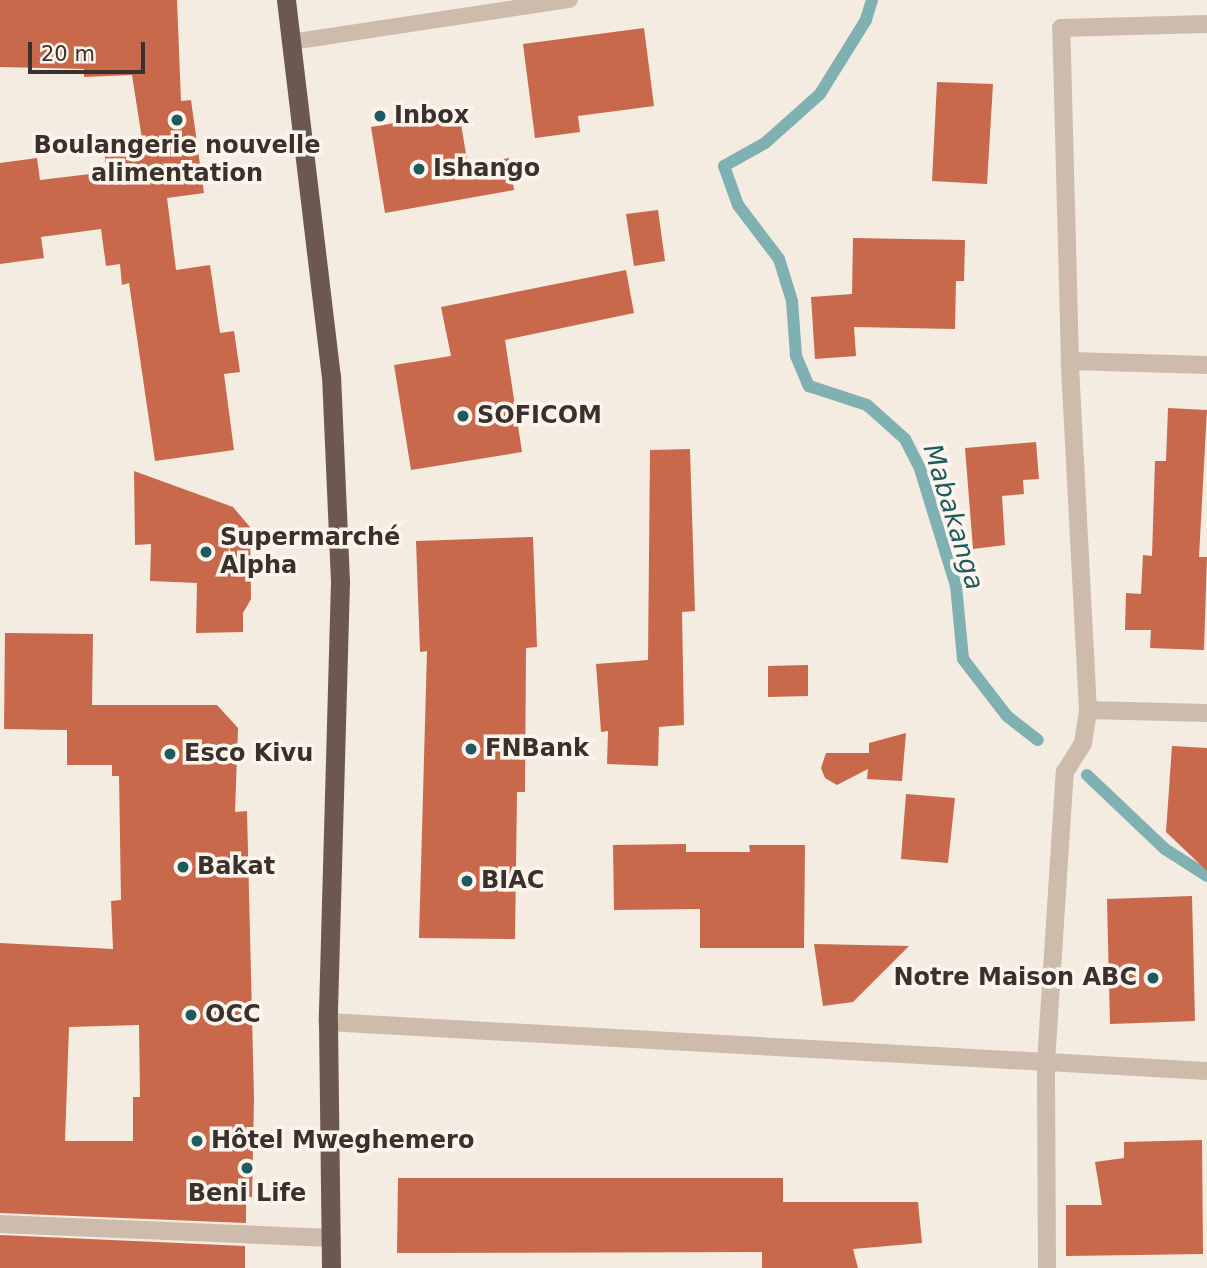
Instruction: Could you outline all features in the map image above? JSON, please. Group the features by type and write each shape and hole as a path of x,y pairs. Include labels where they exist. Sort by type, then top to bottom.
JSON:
{"highway":[{"path":"286,0 331,375 340,581 328,1022 331,1268"}],"street":[{"path":"1047,1268 1046,1062 1065,772 1083,743 1088,710 1070,361 1061,28 1207,24"},
{"path":"1070,361 1207,365"},
{"path":"1088,710 1207,713"},
{"path":"328,1022 1207,1071"},
{"path":"0,1224 332,1238"}],"lane":[{"path":"291,42 570,0"}],"building":[{"path":"0,0 177,0 181,101 191,100 204,193 167,198 176,270 210,265 220,333 234,331 240,372 224,374 234,450 155,461 129,283 122,285 120,264 106,266 101,229 41,237 44,258 0,264 0,163 37,158 40,180 107,172 103,145 142,139 132,75 84,77 84,69 0,67"},
{"path":"644,28 654,106 578,116 580,132 535,138 523,44"},
{"path":"937,82 993,84 987,184 932,181"},
{"path":"459,112 468,166 509,158 514,190 385,213 371,127"},
{"path":"658,210 665,261 634,266 626,214"},
{"path":"853,238 965,240 964,281 956,281 955,329 854,327 856,356 815,359 811,297 852,294"},
{"path":"626,270 634,313 505,340 522,452 411,470 394,365 451,356 441,307"},
{"path":"1168,408 1207,410 1199,557 1207,557 1204,650 1150,648 1151,630 1125,630 1126,593 1141,594 1143,555 1152,556 1155,461 1166,461"},
{"path":"1036,442 1039,479 1023,480 1024,494 1002,496 1005,545 973,549 965,448"},
{"path":"690,449 695,611 682,612 684,725 659,727 658,766 607,764 608,731 601,732 596,664 648,660 650,450"},
{"path":"134,471 233,507 250,527 251,599 243,613 243,632 196,633 197,583 150,581 151,544 135,545"},
{"path":"533,537 537,647 526,648 525,792 517,792 515,939 419,938 427,651 420,652 416,541"},
{"path":"5,633 93,634 92,705 217,705 238,728 235,812 247,811 254,1098 252,1197 246,1197 246,1223 0,1213 0,943 113,949 111,901 121,900 119,776 112,776 112,765 67,765 67,730 4,729","holes":["139,1025 140,1097 133,1097 133,1141 65,1141 69,1027"]},
{"path":"808,665 808,696 768,697 768,666"},
{"path":"906,733 902,781 867,779 868,769 837,785 825,778 821,768 826,753 869,753 869,743"},
{"path":"1172,746 1207,748 1207,871 1166,832"},
{"path":"906,794 955,798 948,863 901,859"},
{"path":"686,844 686,852 750,852 749,845 805,845 804,948 700,948 700,909 614,910 613,845"},
{"path":"1192,896 1195,1021 1110,1024 1107,899"},
{"path":"814,944 909,946 853,1002 823,1006"},
{"path":"1202,1140 1203,1254 1066,1256 1066,1205 1102,1205 1095,1162 1124,1158 1124,1142"},
{"path":"398,1178 783,1178 783,1202 918,1202 922,1243 853,1249 858,1268 762,1268 762,1252 397,1253"},
{"path":"0,1235 245,1246 245,1268 0,1268"}],"waterway":[{"name":"Mabakanga","path":"872,0 866,20 820,94 765,143 724,166 738,205 779,259 792,301 796,356 809,386 867,405 905,439 920,469 956,586 963,659 1007,716 1038,740"},
{"path":"1087,775 1165,849 1207,876"}],"place":[{"name":"Inbox","path":"380,116"},
{"name":"Boulangerie nouvelle alimentation","path":"177,120"},
{"name":"Ishango","path":"419,169"},
{"name":"SOFICOM","path":"463,416"},
{"name":"Supermarché Alpha","path":"206,552"},
{"name":"FNBank","path":"471,749"},
{"name":"Esco Kivu","path":"170,754"},
{"name":"Bakat","path":"183,867"},
{"name":"BIAC","path":"467,881"},
{"name":"Notre Maison ABC","path":"1153,978"},
{"name":"OCC","path":"191,1015"},
{"name":"Hôtel Mweghemero","path":"197,1141"},
{"name":"Beni Life","path":"247,1168"}]}
